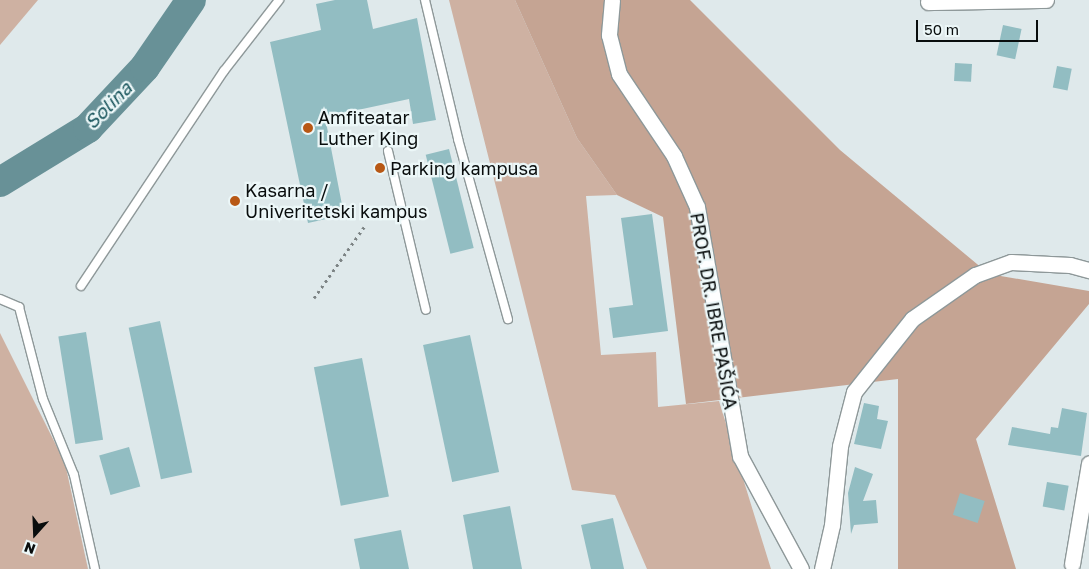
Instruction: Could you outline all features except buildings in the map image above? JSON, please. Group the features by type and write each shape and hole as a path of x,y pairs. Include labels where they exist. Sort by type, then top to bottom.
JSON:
{"street":[{"name":"PROF. DR. IBRE PAŠIĆA","path":"612,0 609,35 619,74 674,156 697,207 740,456 801,569"},
{"path":"928,2 1046,0"},
{"path":"822,569 832,526 840,446 854,392 912,319 975,275 1012,262 1070,265 1089,270"},
{"path":"1072,564 1089,463"}],"lane":[{"path":"81,286 224,71 279,0"},
{"path":"425,0 458,139 508,319"},
{"path":"388,151 426,310"},
{"path":"0,299 19,307 43,399 74,475 95,569"}],"path":[{"path":"314,298 364,227"}],"shaded area":[{"path":"0,0 38,0 0,45"},
{"path":"449,0 515,0 577,138 617,195 586,196 601,355 656,352 658,407 719,401 771,569 647,569 615,495 572,490"},
{"path":"515,0 690,0 840,150 989,274 1089,291 1089,304 976,439 1016,569 898,569 898,379 686,404 663,217 617,195 577,138"},
{"path":"0,333 65,463 88,569 0,569"}],"waterway":[{"name":"Solina","path":"0,182 88,128 145,67 191,0"}],"place":[{"name":"Amfiteatar Luther King","path":"308,128"},
{"name":"Parking kampusa","path":"380,168"},
{"name":"Kasarna / Univeritetski kampus","path":"235,201"}]}
